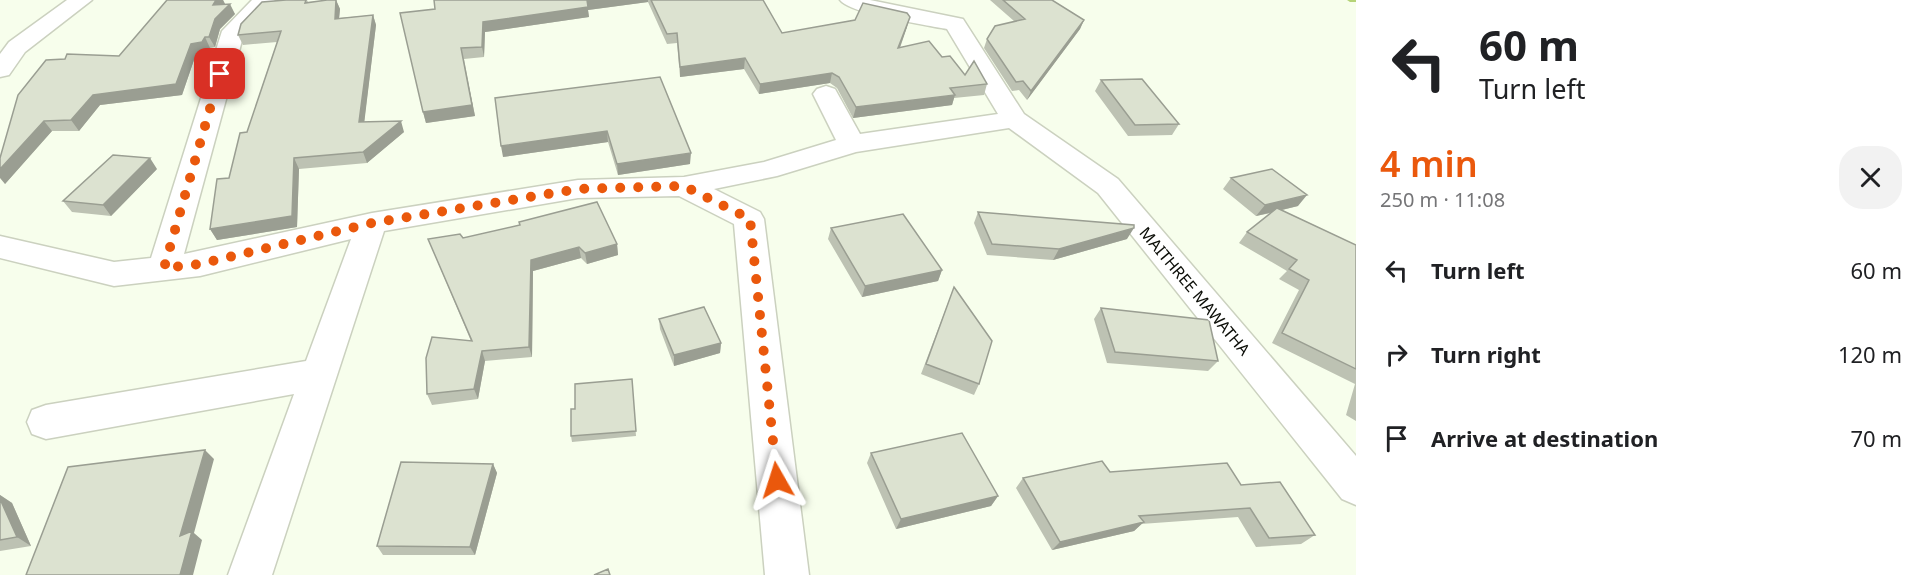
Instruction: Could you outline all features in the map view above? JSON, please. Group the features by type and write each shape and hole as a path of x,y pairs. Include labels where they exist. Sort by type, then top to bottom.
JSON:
{"street":[{"path":"0,70 17,47 81,0"},
{"path":"164,268 233,31 264,0"},
{"path":"0,247 114,274 200,264 372,223 578,189 684,186 767,170 852,144 1014,119 955,24 866,6 851,0"},
{"path":"826,94 852,144"},
{"name":"MAITHREE MAWATHA","path":"1014,119 1108,186 1356,486"},
{"path":"767,170 750,219 787,575"},
{"path":"684,186 750,219"},
{"path":"250,575 372,223"},
{"path":"46,422 320,374"}],"building":[{"path":"167,0 216,0 213,5 230,4 215,19 209,37 205,37 202,42 191,44 176,84 93,95 71,120 44,121 0,169 0,158 18,95 46,60 65,59 67,54 119,56"},
{"path":"306,0 305,3 336,0 335,19 373,15 359,122 401,121 363,152 294,158 292,216 210,229 217,179 229,178 240,133 247,132 281,31 238,35 241,24 262,2"},
{"path":"434,0 587,0 588,7 483,22 482,47 461,48 472,105 423,112 400,13 435,9"},
{"path":"651,0 763,0 782,33 855,20 863,3 907,13 910,17 898,48 929,41 942,57 950,56 965,75 974,61 987,84 950,88 955,95 856,107 839,77 832,73 760,84 745,58 680,67 677,33 667,34"},
{"path":"1003,0 1052,0 1084,20 1031,91 1023,81 1016,82 987,39 995,26 1025,19"},
{"path":"660,77 691,153 617,164 607,131 501,146 495,98"},
{"path":"1142,79 1179,124 1135,125 1101,80"},
{"path":"113,155 150,158 103,205 63,201"},
{"path":"1272,169 1307,195 1265,205 1231,178"},
{"path":"597,202 617,244 585,253 579,247 531,260 529,347 482,351 474,389 427,394 426,358 432,337 472,341 428,239 460,234 463,238 520,225 519,222"},
{"path":"1277,208 1356,245 1356,369 1282,333 1309,280 1289,269 1297,260 1247,232"},
{"path":"978,212 1134,225 1134,228 1059,249 992,244"},
{"path":"903,214 942,270 865,286 831,228"},
{"path":"954,287 992,341 979,384 926,364"},
{"path":"704,307 721,343 674,355 659,319"},
{"path":"1101,308 1209,320 1218,361 1115,352"},
{"path":"632,379 636,431 571,436 571,409 575,409 575,384"},
{"path":"962,433 998,496 901,519 871,453"},
{"path":"205,450 180,536 192,531 180,575 26,575 68,467"},
{"path":"1102,461 1110,472 1227,463 1241,485 1280,482 1315,535 1269,538 1250,508 1139,516 1144,522 1060,542 1023,478"},
{"path":"401,462 493,464 470,547 377,546"},
{"path":"0,499 17,537 0,540"},
{"path":"608,569 610,575 594,575"}],"waterway":[{"path":"1350,0 1355,0"}],"route":[{"path":"220,74 164,268 200,264 372,223 578,189 684,186 750,219 777,480"}]}
